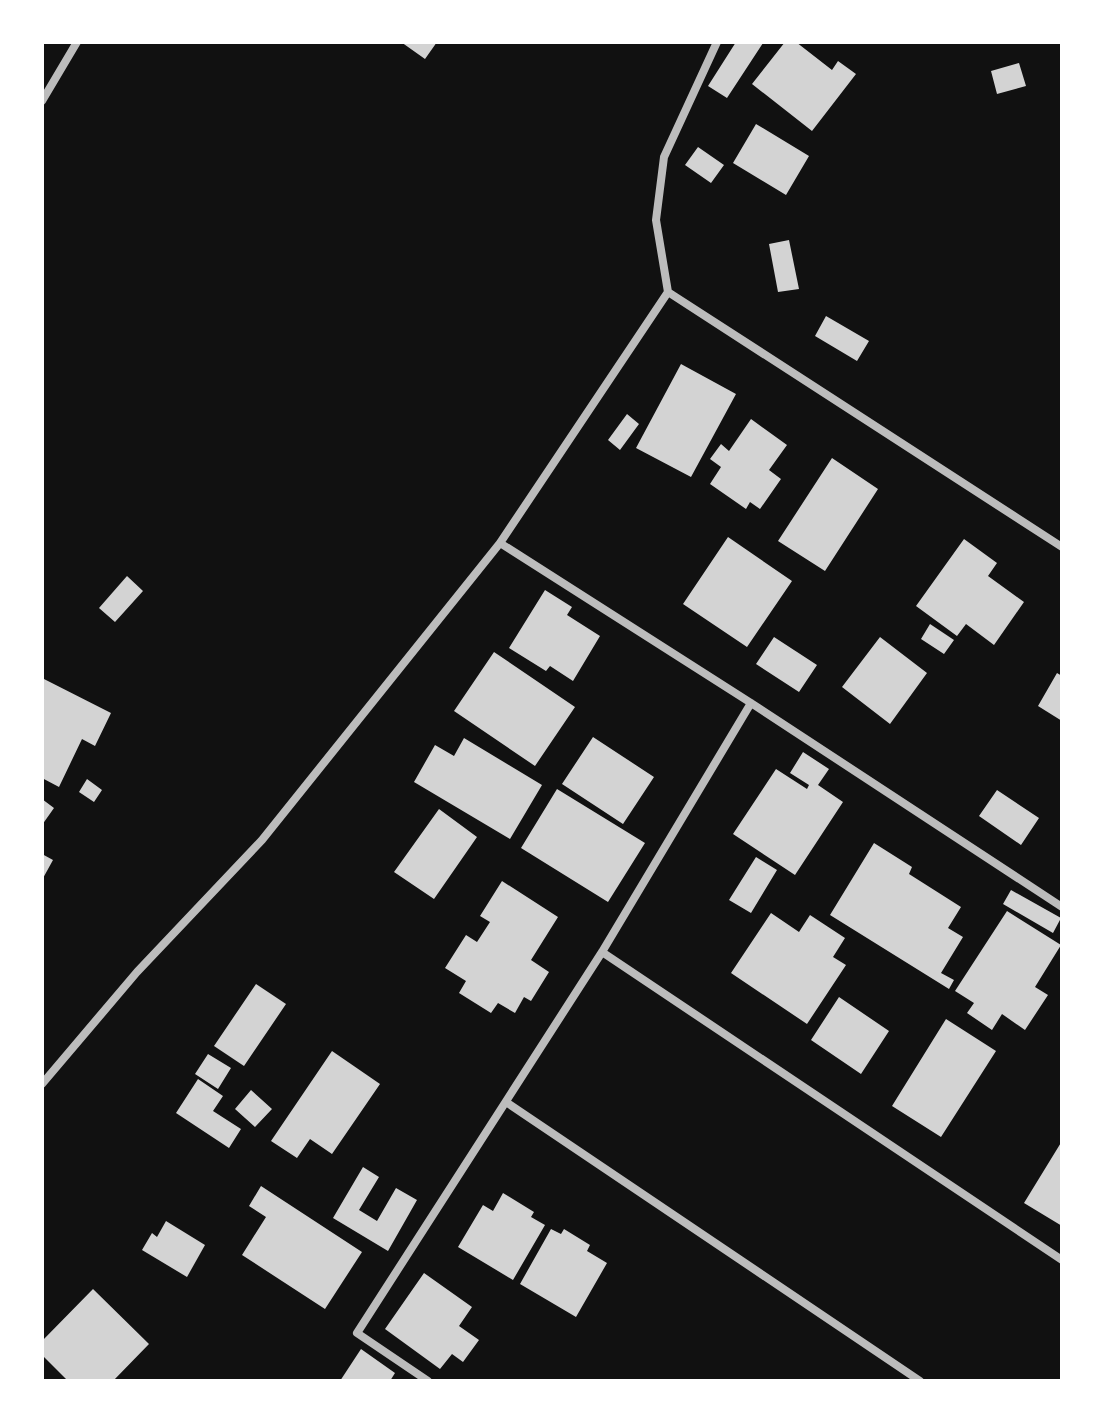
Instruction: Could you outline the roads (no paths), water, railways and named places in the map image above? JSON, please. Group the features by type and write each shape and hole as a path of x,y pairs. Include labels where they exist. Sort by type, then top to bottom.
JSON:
{"street":[{"path":"42,101 77,42"},
{"path":"42,1084 137,972 262,840 500,543 668,292 656,220 664,157 717,42"},
{"path":"668,292 1062,547"},
{"path":"500,543 1062,907"},
{"path":"428,1381 357,1333 602,952 751,703"},
{"path":"602,952 1062,1260"},
{"path":"506,1102 920,1381"}]}
